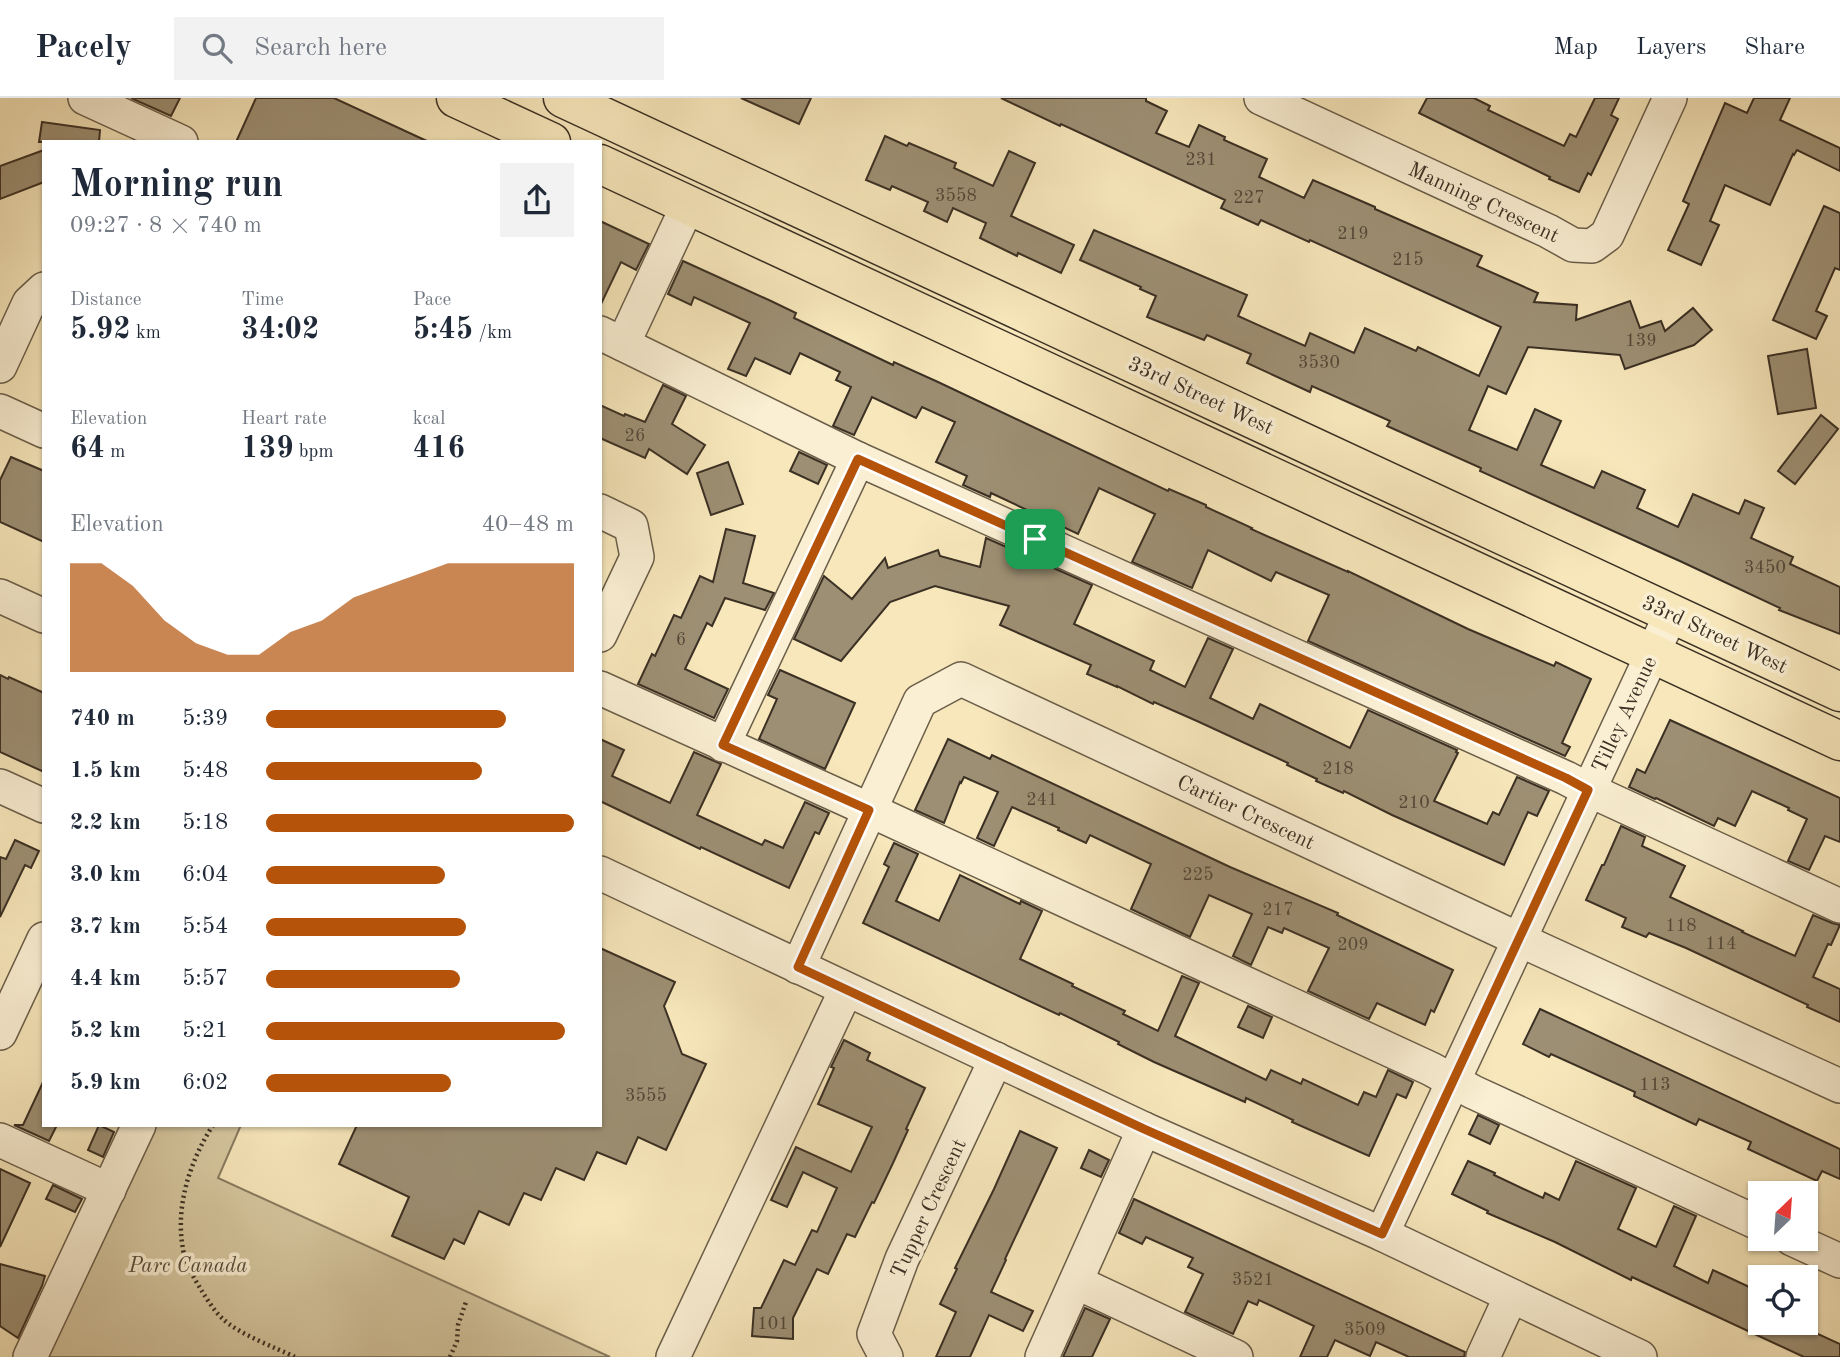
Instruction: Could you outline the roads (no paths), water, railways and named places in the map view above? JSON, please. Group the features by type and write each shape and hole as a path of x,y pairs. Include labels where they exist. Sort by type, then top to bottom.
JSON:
{"main road":[{"path":"456,98 547,140"},
{"name":"33rd Street West","path":"562,98 1840,692"},
{"path":"602,165 1840,741"}],"street":[{"path":"85,98 177,140"},
{"name":"Manning Crescent","path":"1261,98 1548,230 1573,245 1592,246 1607,235 1670,98"},
{"path":"688,205 612,339 858,459 1566,778 1840,906"},
{"path":"0,366 29,303 42,291"},
{"path":"0,411 42,430"},
{"path":"723,745 858,459"},
{"path":"602,512 631,526 637,557 602,631"},
{"path":"0,596 42,615"},
{"name":"Tilley Avenue","path":"1382,1234 1671,614"},
{"name":"Cartier Crescent","path":"798,967 920,701 961,680 1840,1086"},
{"path":"602,689 1748,1219"},
{"path":"0,786 42,805"},
{"path":"602,874 1144,1129 1382,1234 1640,1357"},
{"path":"0,1033 13,971 42,941"},
{"path":"673,1357 846,989"},
{"name":"Tupper Crescent","path":"886,1357 874,1334 902,1259 996,1059"},
{"path":"30,1357 138,1127"},
{"path":"1042,1357 1144,1129"},
{"path":"0,1140 109,1190"},
{"path":"1818,1251 1840,1261"},
{"path":"1076,1282 1236,1357"},
{"path":"1483,1357 1511,1296"}],"park label":[{"name":"Parc Canada","path":"188,1265"}]}
